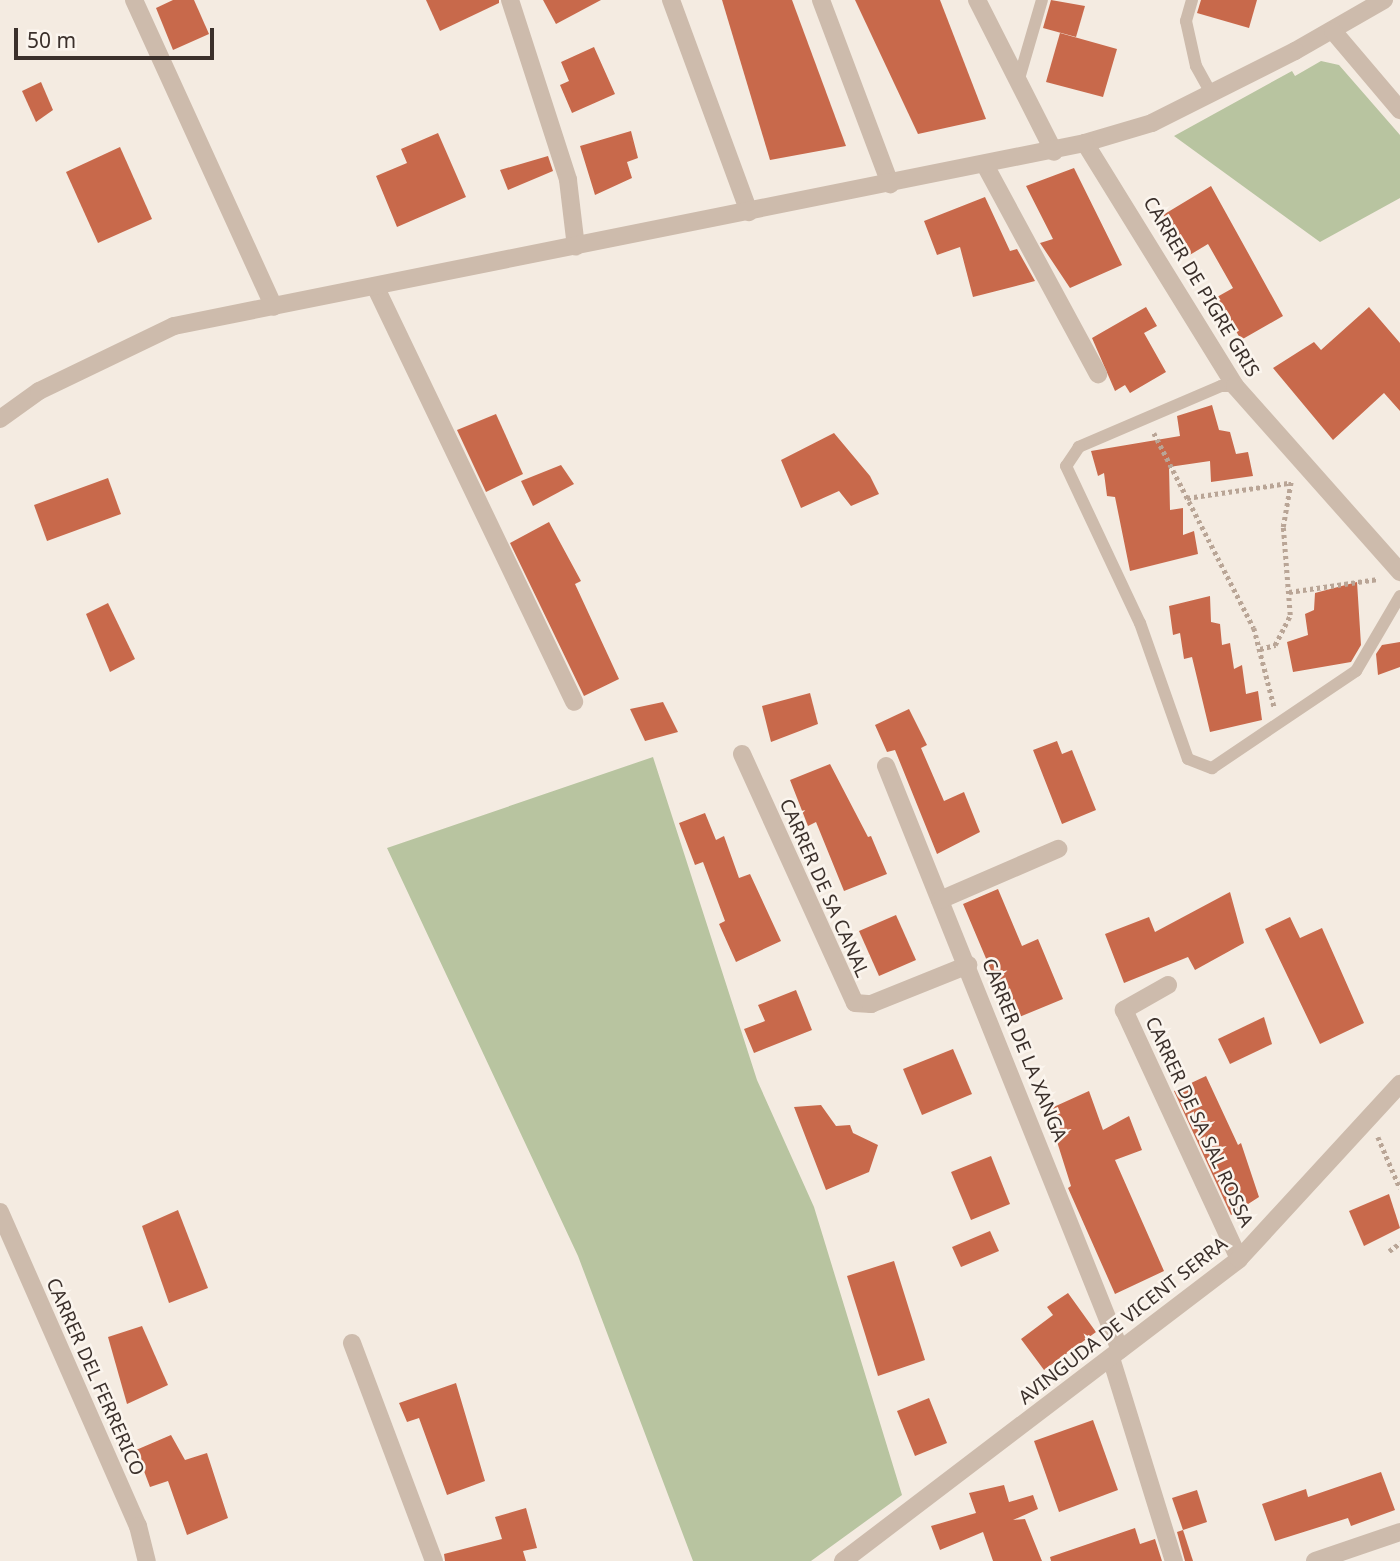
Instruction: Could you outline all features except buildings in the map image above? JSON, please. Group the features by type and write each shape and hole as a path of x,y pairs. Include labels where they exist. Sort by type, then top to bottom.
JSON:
{"street":[{"path":"134,0 274,307"},
{"path":"510,0 568,180 576,247"},
{"path":"671,0 749,212"},
{"path":"821,0 890,184"},
{"path":"976,0 1054,152"},
{"path":"0,419 39,391 174,327 1054,152 1086,143 1152,123 1333,31 1384,0"},
{"path":"1333,31 1400,110"},
{"name":"CARRER DE PIGRE GRIS","path":"1086,143 1236,386 1396,568"},
{"path":"985,165 1098,374"},
{"path":"375,286 574,702"},
{"name":"CARRER DE SA CANAL","path":"741,754 855,1003 871,1004 968,965"},
{"name":"CARRER DE LA XANGA","path":"886,766 968,965 1116,1354 1174,1561"},
{"path":"940,900 1058,849"},
{"name":"CARRER DE SA SAL ROSSA","path":"1168,985 1124,1010 1239,1259"},
{"name":"AVINGUDA DE VICENT SERRA","path":"855,1558 1239,1259 1400,1084"},
{"name":"CARRER DEL FERRERICO","path":"0,1212 138,1526 147,1561"},
{"path":"352,1343 434,1561"},
{"path":"1315,1561 1400,1532"}],"lane":[{"path":"1018,82 1042,0"},
{"path":"1192,0 1186,21 1196,66 1211,93"},
{"path":"1236,386 1221,386 1148,420 1079,447 1066,466 1140,623 1188,759 1212,768 1356,671 1400,596"}],"path":[{"path":"1148,420 1254,628 1274,707"},
{"path":"1187,498 1287,483 1309,470"},
{"path":"1259,649 1275,645 1290,615 1283,527 1287,483"},
{"path":"1289,592 1378,579 1396,568"},
{"path":"1370,1117 1400,1188"},
{"path":"1389,1251 1400,1243"}],"green space":[{"path":"1321,61 1339,65 1400,135 1400,198 1320,242 1174,136 1292,71 1295,76"},
{"path":"653,757 757,1080 814,1207 902,1495 811,1561 693,1561 578,1256 387,848"}]}
